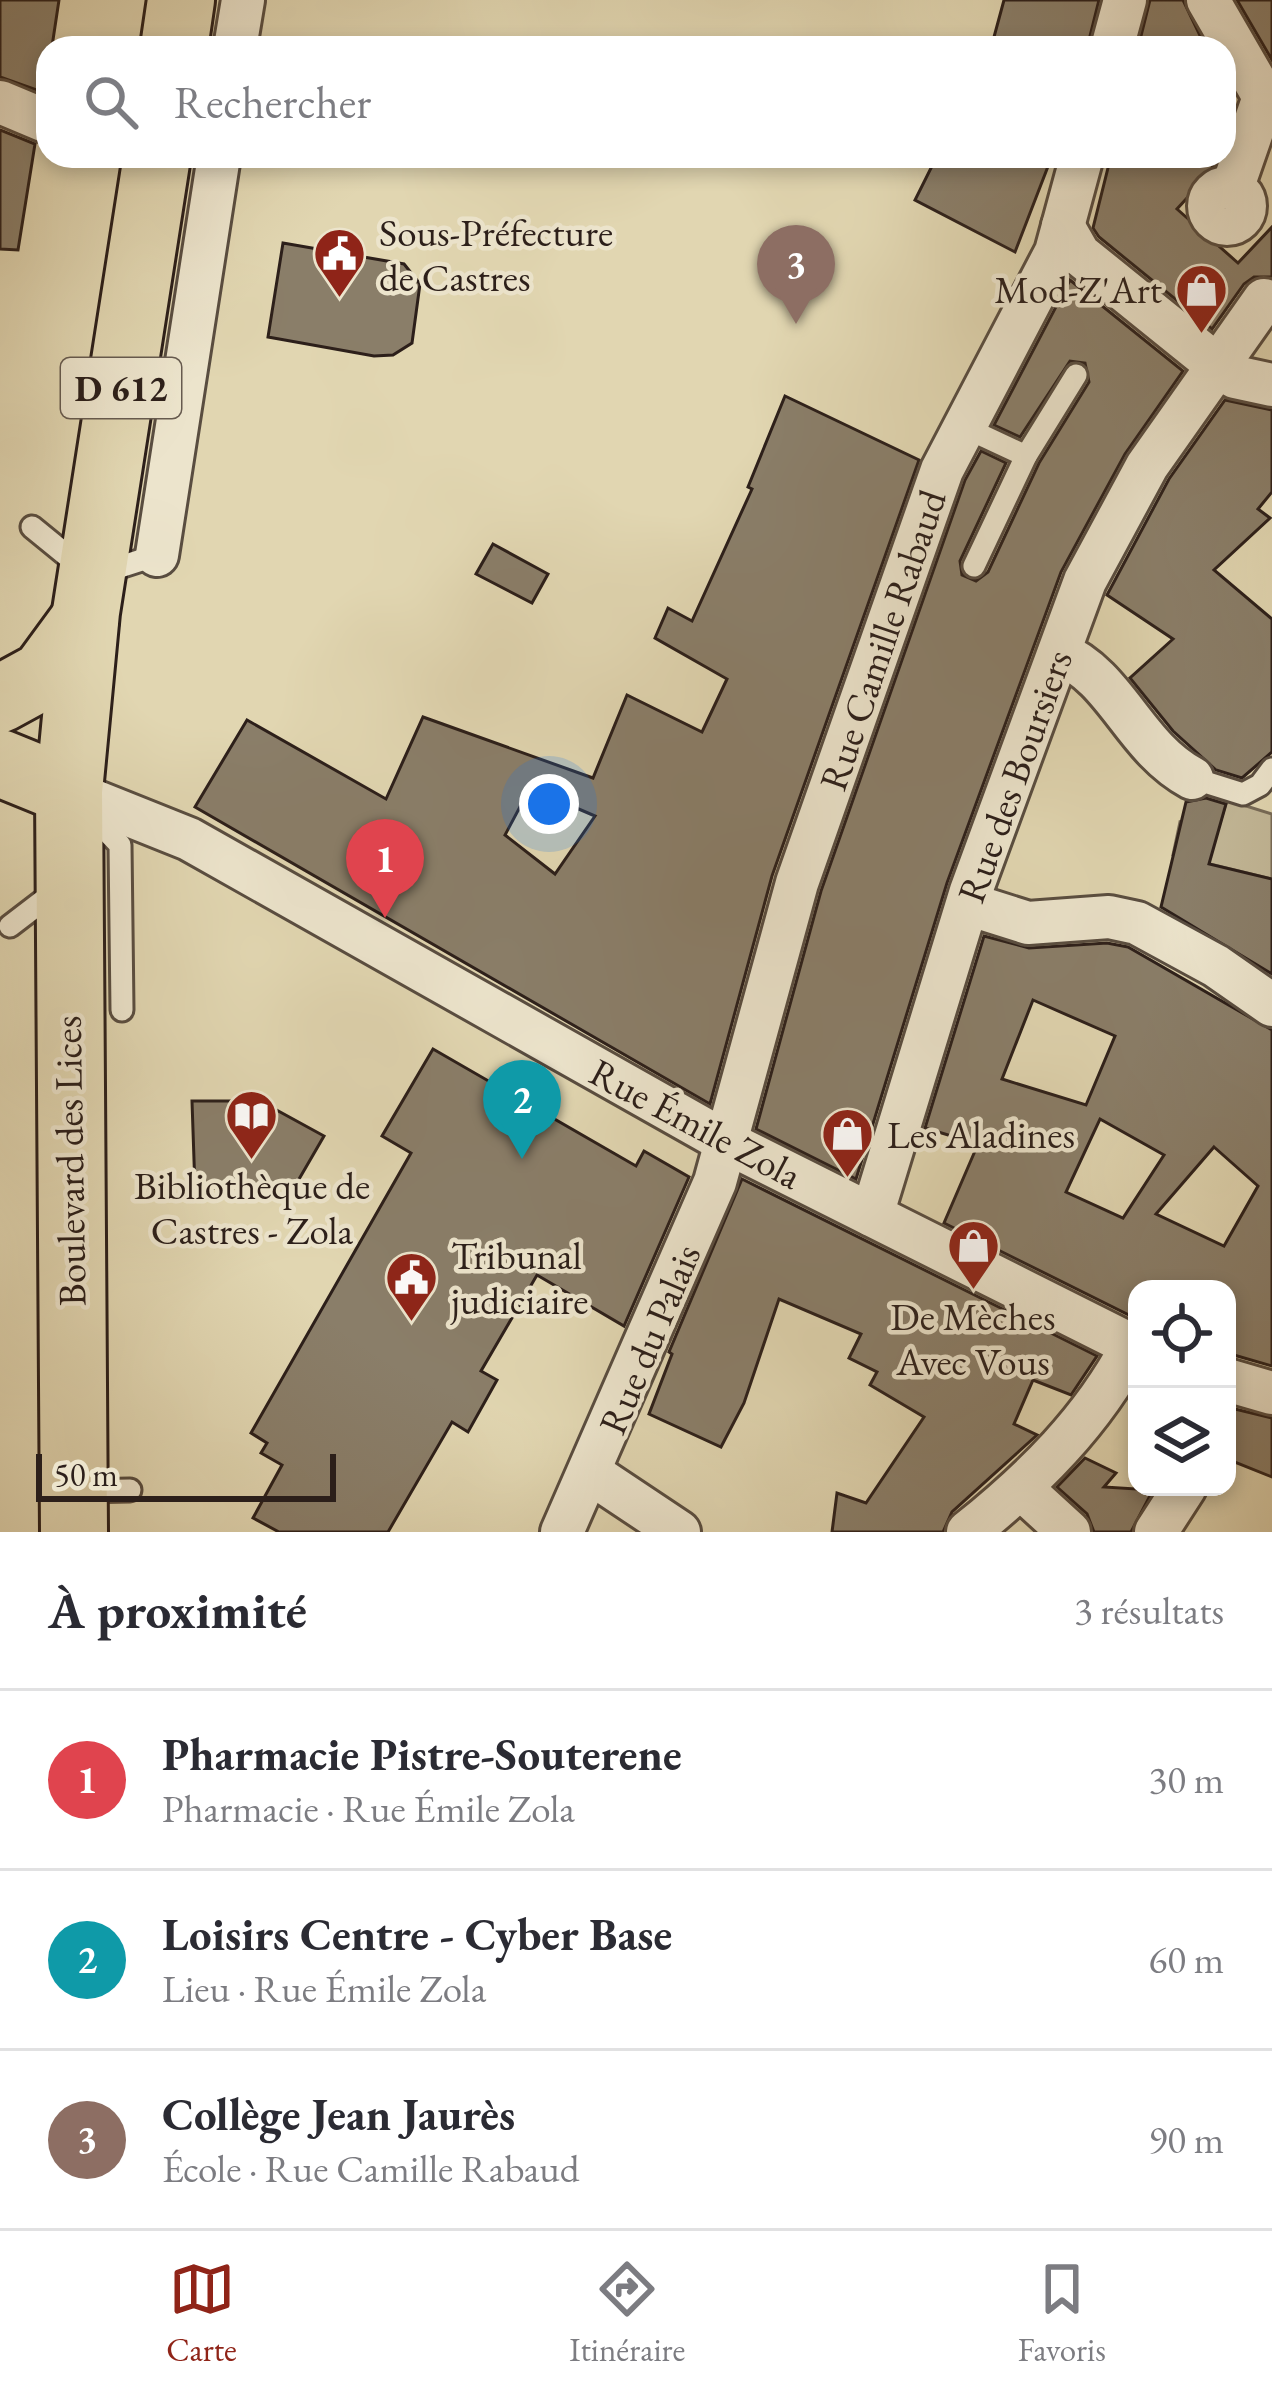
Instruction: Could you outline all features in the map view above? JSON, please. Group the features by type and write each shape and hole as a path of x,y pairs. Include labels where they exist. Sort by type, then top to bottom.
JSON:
{"main road":[{"path":"176,36 181,0"},
{"name":"D 612","path":"69,791 89,598 157,354 157,168"},
{"path":"0,699 44,675 89,598"},
{"path":"0,764 69,791"},
{"name":"Boulevard des Lices","path":"69,791 68,883 100,1003 93,1504"}],"street":[{"path":"237,36 242,0"},
{"path":"1115,36 1125,0"},
{"path":"1208,0 1229,36"},
{"path":"1232,188 1264,97 1236,48"},
{"path":"0,102 36,117"},
{"path":"157,554 157,354 215,168"},
{"name":"Rue Camille Rabaud","path":"728,1143 797,883 880,635 942,470 1056,252 1079,168"},
{"path":"1063,226 1078,254 1219,367 1235,377 1272,385"},
{"name":"Rue des Boursiers","path":"872,1215 968,904 1085,581 1124,505 1264,300"},
{"path":"1059,653 1090,666 1151,748 1192,778"},
{"name":"Rue Émile Zola","path":"69,791 189,839 728,1143 1128,1344"},
{"path":"968,904 1028,923 1108,917 1136,923 1198,955 1272,1005"},
{"name":"Rue du Palais","path":"562,1532 592,1474 728,1143"},
{"path":"968,1532 1022,1489 1088,1415 1128,1356"},
{"path":"1236,1383 1272,1394"},
{"path":"592,1474 679,1532"},
{"path":"1022,1489 1069,1532"},
{"path":"1156,1532 1179,1496"}],"lane":[{"path":"974,566 1025,456 1076,375"},
{"path":"964,427 1025,456"},
{"path":"32,527 89,598 157,554"},
{"path":"1192,778 1243,794 1260,785 1272,769"},
{"path":"69,791 120,845 100,1003"},
{"path":"10,926 68,883"}],"shaded area":[{"path":"1227,800 1272,814 1272,879 1173,855 1180,822 1217,833"}],"building":[{"path":"0,0 59,0 54,36 36,36 36,90 0,77"},
{"path":"1004,0 1099,0 1090,36 994,36"},
{"path":"1150,0 1183,0 1200,36 1141,36"},
{"path":"1237,0 1272,0 1272,60"},
{"path":"0,130 35,144 18,250 0,249"},
{"path":"931,168 1047,168 1015,252 915,200"},
{"path":"1108,168 1212,168 1177,209 1238,263 1272,227 1272,277 1254,277 1244,284 1212,329 1093,228"},
{"name":"Sous-Préfecture de Castres","path":"283,243 404,264 420,284 412,343 393,355 374,356 268,337"},
{"path":"1070,280 1183,371 1125,454 1061,572 947,883 856,1179 756,1129 821,891 965,480 981,451 1006,463 960,561 962,575 976,581 988,572 1039,463 1089,382 1085,363 1070,361 1020,437 994,425"},
{"path":"785,396 919,460 772,876 710,1104 195,807 247,720 386,799 423,717 593,778 627,695 702,732 727,679 655,638 668,608 692,621 752,489 748,487","holes":["530,788 595,816 555,874 505,835"]},
{"path":"1225,400 1272,410 1272,492 1258,509 1270,518 1214,570 1272,619 1272,752 1242,778 1216,770 1173,731 1130,678 1173,639 1107,595 1169,479"},
{"path":"493,544 548,574 532,603 476,574"},
{"path":"1206,798 1226,804 1209,864 1272,879 1272,974 1161,907 1186,802"},
{"path":"984,936 1029,948 1107,943 1128,947 1272,1030 1272,1366 1236,1356 1236,1280 1128,1280 1128,1315 944,1223 978,1144 925,1128","holes":["1033,1000 1115,1036 1086,1105 1002,1079","1100,1119 1164,1155 1123,1218 1066,1192","1214,1147 1258,1186 1224,1246 1156,1214"]},
{"path":"433,1049 636,1166 644,1151 689,1177 624,1326 537,1275 481,1371 497,1380 468,1432 452,1422 388,1532 279,1532 253,1518 282,1465 261,1453 267,1443 251,1433 411,1153 382,1136"},
{"name":"Bibliothèque de Castres - Zola","path":"192,1101 260,1101 324,1136 295,1186 195,1189"},
{"path":"742,1179 1097,1356 1071,1395 1033,1380 1014,1424 1037,1435 952,1512 943,1532 832,1532 837,1493 866,1503 924,1417 870,1385 877,1372 849,1358 861,1334 779,1299 744,1403 721,1447 649,1414 669,1352"},
{"path":"1236,1409 1272,1418 1272,1477 1236,1463"},
{"path":"1085,1458 1116,1473 1104,1487 1128,1488 1128,1496 1150,1496 1131,1532 1094,1532 1087,1514 1057,1487"}],"place":[{"name":"Sous-Préfecture de Castres","path":"340,300"},
{"name":"Collège Jean Jaurès","path":"796,324"},
{"name":"Mod-Z'Art","path":"1201,335"},
{"name":"Pharmacie Pistre-Souterene","path":"385,918"},
{"name":"Loisirs Centre - Cyber Base","path":"522,1159"},
{"name":"Bibliothèque de Castres - Zola","path":"252,1161"},
{"name":"Les Aladines","path":"848,1180"},
{"name":"De Mèches Avec Vous","path":"973,1292"},
{"name":"Tribunal judiciaire","path":"412,1323"}]}
